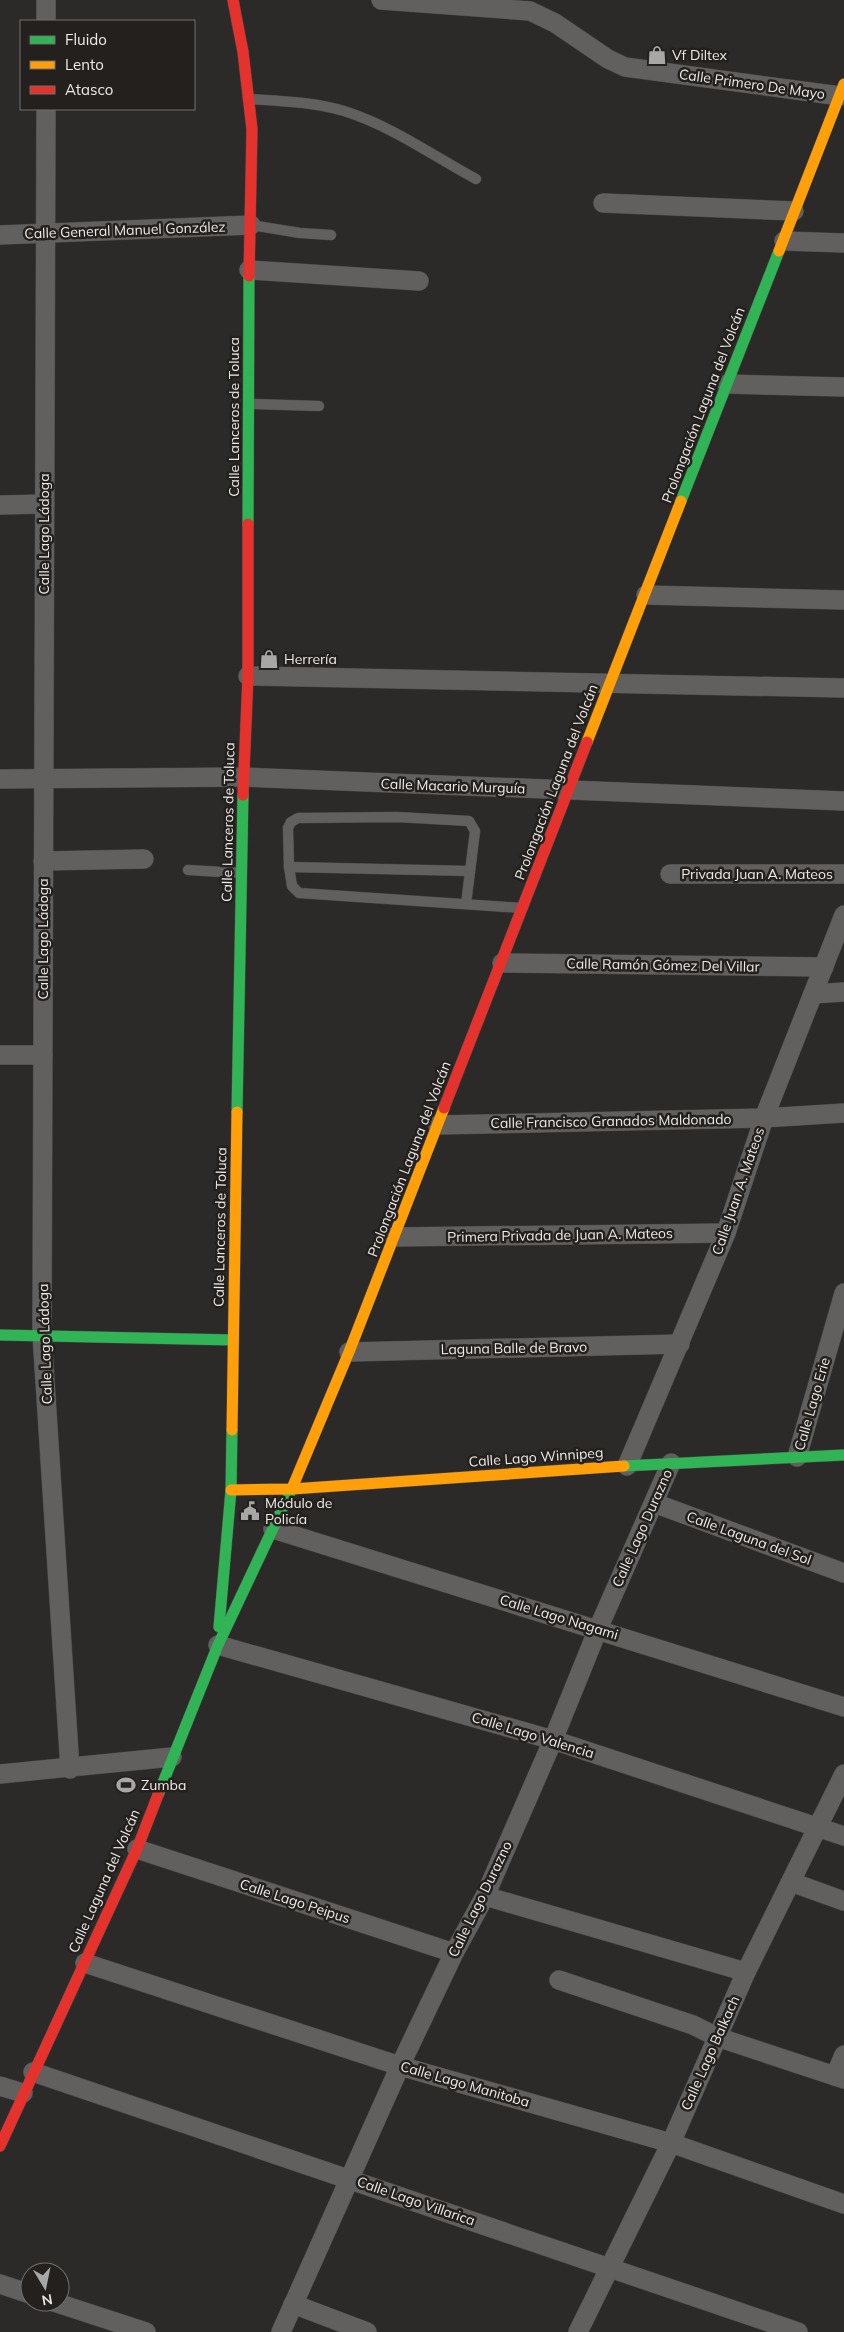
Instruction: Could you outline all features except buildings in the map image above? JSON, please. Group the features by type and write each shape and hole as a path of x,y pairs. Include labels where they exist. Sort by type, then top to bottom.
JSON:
{"main road":[{"name":"Calle Lanceros de Toluca","path":"218,1645 231,1490 243,777 248,676 249,270 252,129 250,99 234,0"},
{"name":"Prolongación Laguna del Volcán","path":"292,1489 349,1352 502,963 842,90"},
{"path":"0,1335 233,1340"},
{"name":"Calle Lago Winnipeg","path":"231,1490 292,1489 671,1463 844,1455"},
{"name":"Calle Laguna del Volcán","path":"0,2146 137,1849 218,1645 292,1489"}],"street":[{"path":"46,0 46,20"},
{"name":"Calle Primero De Mayo","path":"381,0 531,5 608,59 625,67 842,90"},
{"name":"Calle Lago Ládoga","path":"46,110 42,1335 70,1769"},
{"path":"603,203 794,211"},
{"name":"Calle General Manuel González","path":"0,235 251,225"},
{"path":"784,241 844,243"},
{"path":"249,270 419,281"},
{"path":"727,384 844,387"},
{"path":"0,505 44,504"},
{"path":"646,595 844,600"},
{"path":"248,676 844,688"},
{"name":"Calle Macario Murguía","path":"0,779 243,777 844,801"},
{"path":"43,861 144,859"},
{"name":"Privada Juan A. Mateos","path":"670,874 844,874"},
{"name":"Calle Juan A. Mateos","path":"627,1466 726,1233 764,1118 844,915"},
{"name":"Calle Ramón Gómez Del Villar","path":"502,963 824,967"},
{"path":"813,994 844,992"},
{"path":"0,1055 43,1055"},
{"name":"Calle Francisco Granados Maldonado","path":"438,1125 764,1118 844,1113"},
{"name":"Primera Privada de Juan A. Mateos","path":"394,1237 726,1233"},
{"name":"Calle Lago Erie","path":"797,1457 840,1321 844,1293"},
{"name":"Laguna Balle de Bravo","path":"349,1352 680,1344"},
{"name":"Calle Lago Durazno","path":"281,2332 348,2178 400,2066 454,1954 485,1896 553,1740 598,1629 671,1463"},
{"name":"Calle Laguna del Sol","path":"654,1503 844,1573"},
{"name":"Calle Lago Nagami","path":"273,1529 844,1707"},
{"name":"Calle Lago Valencia","path":"218,1645 553,1740 844,1836"},
{"path":"0,1774 70,1769 172,1757"},
{"name":"Calle Lago Balkach","path":"578,2332 671,2143 746,1972 844,1774"},
{"name":"Calle Lago Peipus","path":"137,1849 454,1954"},
{"path":"791,1882 844,1900"},
{"path":"485,1896 746,1972"},
{"name":"Calle Lago Manitoba","path":"85,1963 400,2066 671,2143 844,2204"},
{"path":"559,1980 693,2025 717,2037 840,2077 844,2055"},
{"name":"Calle Lago Villarica","path":"33,2072 798,2332"},
{"path":"0,2086 23,2093"},
{"path":"0,2284 20,2291"},
{"path":"293,2304 367,2332"},
{"path":"70,2307 146,2332"}],"lane":[{"path":"250,99 296,102 344,111 379,124 476,179"},
{"path":"251,225 300,233 331,235"},
{"path":"249,404 319,406"},
{"path":"466,904 475,831 469,821 397,817 298,818 291,822 288,828 289,867 292,886 299,893 523,908"},
{"path":"289,867 470,870"},
{"path":"188,870 241,874"}],"traffic: fast":[{"path":"681,501 779,251"},
{"path":"248,524 249,276"},
{"path":"237,1112 243,795"},
{"path":"0,1335 233,1340"},
{"path":"219,1627 231,1490 232,1430"},
{"path":"624,1466 844,1455"},
{"path":"158,1795 218,1645 293,1486"}],"traffic: slow":[{"path":"779,251 844,84"},
{"path":"587,742 681,501"},
{"path":"293,1486 349,1352 444,1108"},
{"path":"232,1430 237,1112"},
{"path":"231,1490 292,1489 624,1466"}],"traffic: jam":[{"path":"233,0 243,52 252,129 249,276"},
{"path":"243,795 248,676 248,524"},
{"path":"444,1108 587,742"},
{"path":"0,2146 137,1849 158,1795"}],"place":[{"name":"Vf Diltex","path":"657,55"},
{"name":"Herrería","path":"269,659"},
{"name":"Módulo de Policía","path":"250,1511"},
{"name":"Zumba","path":"126,1785"}]}
